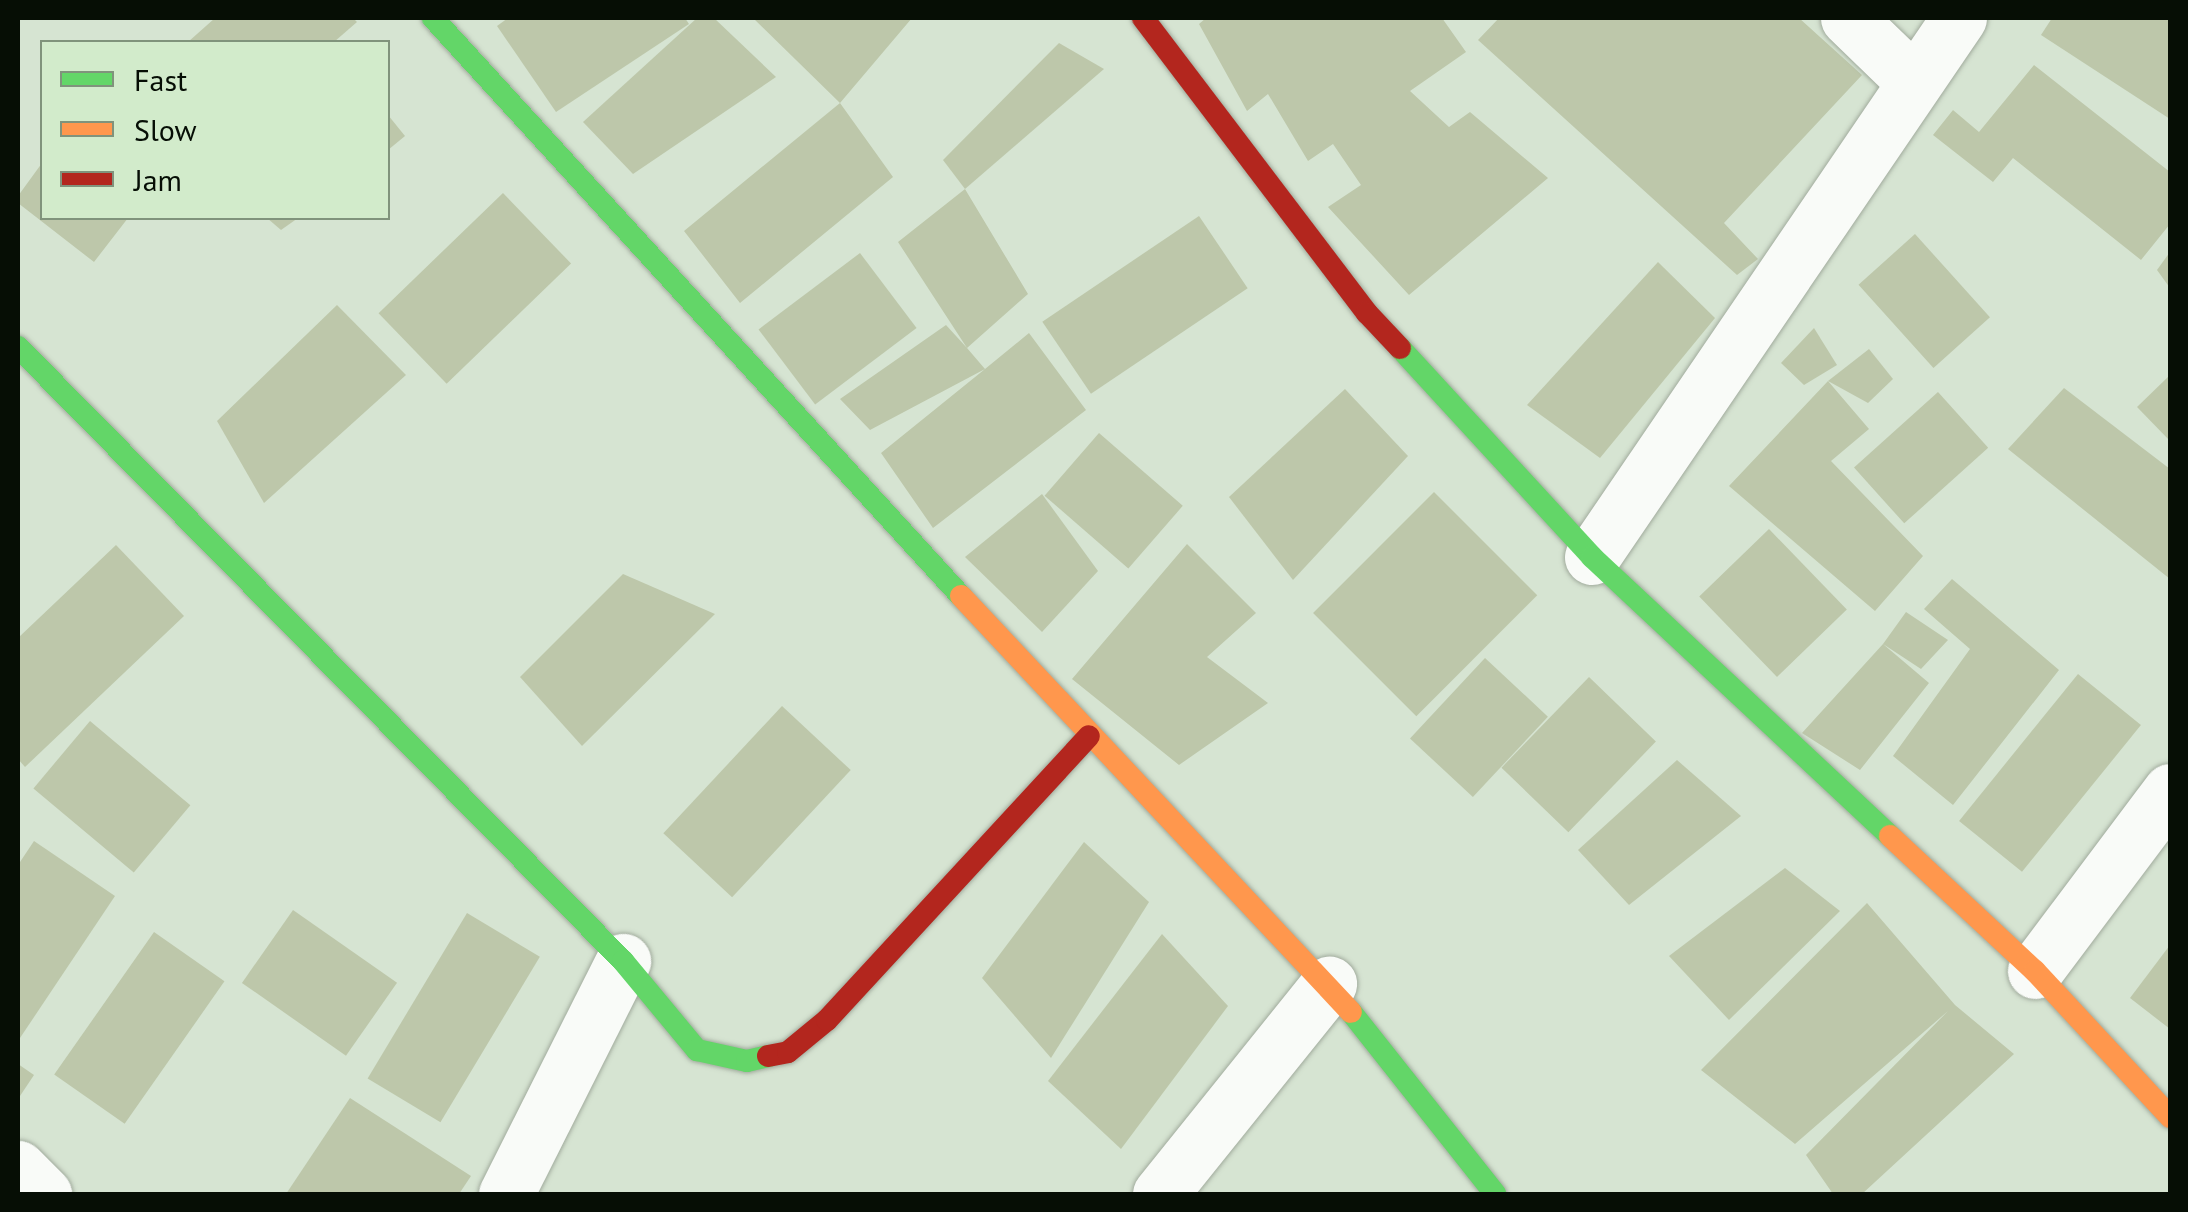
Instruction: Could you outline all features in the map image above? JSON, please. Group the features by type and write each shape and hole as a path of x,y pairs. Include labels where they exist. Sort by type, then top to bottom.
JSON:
{"street":[{"path":"433,18 1089,736 1329,984 1496,1194"},
{"path":"1143,18 1367,312 1592,556 2035,971 2170,1117"},
{"path":"1848,18 1913,81"},
{"path":"1592,556 1959,18"},
{"path":"18,347 624,961 697,1050 748,1061 788,1052 828,1020 1089,736"},
{"path":"2035,971 2170,791"},
{"path":"506,1194 624,961"},
{"path":"1160,1194 1329,984"},
{"path":"18,1168 44,1194"}],"building":[{"path":"215,18 353,18 357,22 336,40 190,40"},
{"path":"508,18 685,18 689,24 556,112 497,26"},
{"path":"697,18 714,18 776,77 633,174 583,122"},
{"path":"753,18 912,18 840,103"},
{"path":"1206,18 1442,18 1466,52 1410,91 1449,127 1470,112 1548,178 1409,295 1328,207 1361,185 1333,144 1308,161 1268,94 1247,111 1199,24"},
{"path":"1499,18 1799,18 1862,75 1724,223 1758,259 1737,275 1478,40"},
{"path":"2052,18 2170,18 2170,119 2041,35"},
{"path":"1059,43 1104,69 965,189 943,160"},
{"path":"2034,65 2170,172 2170,224 2141,260 2013,158 1993,182 1933,135 1953,110 1979,132"},
{"path":"840,103 893,177 740,303 684,231"},
{"path":"390,117 405,136 390,148"},
{"path":"40,166 40,220 126,220 94,262 18,203 18,196"},
{"path":"965,189 1028,294 967,348 898,242"},
{"path":"503,193 571,263 447,384 379,313"},
{"path":"1199,216 1248,288 1091,394 1042,322"},
{"path":"269,220 295,220 281,230"},
{"path":"1915,234 1990,317 1933,368 1859,285"},
{"path":"2170,252 2170,288 2157,270"},
{"path":"860,253 917,328 815,405 759,329"},
{"path":"1658,262 1715,318 1600,458 1527,405"},
{"path":"337,305 406,375 264,503 217,421"},
{"path":"946,325 985,369 870,430 840,399"},
{"path":"1814,328 1837,365 1804,385 1781,363"},
{"path":"1029,333 1086,410 933,528 881,453"},
{"path":"1869,349 1893,379 1868,403 1828,381"},
{"path":"2170,375 2170,441 2137,407"},
{"path":"1828,381 1869,429 1831,461 1923,556 1875,611 1729,486"},
{"path":"2064,388 2170,469 2170,579 2008,449"},
{"path":"1345,389 1408,456 1293,580 1229,497"},
{"path":"1938,392 1988,448 1904,523 1854,468"},
{"path":"1099,433 1183,506 1128,568 1045,496"},
{"path":"1434,492 1537,595 1416,716 1313,613"},
{"path":"1042,494 1098,571 1042,632 965,557"},
{"path":"1769,529 1847,610 1777,677 1699,596"},
{"path":"1187,544 1256,613 1207,657 1268,703 1179,765 1072,679"},
{"path":"116,545 184,616 25,767 18,759 18,638"},
{"path":"623,574 715,614 582,746 520,677"},
{"path":"1952,579 2059,670 1953,805 1893,756 1970,649 1924,609"},
{"path":"1906,612 1948,640 1921,669 1883,644"},
{"path":"1883,644 1929,683 1860,770 1802,733"},
{"path":"1485,658 1548,717 1473,797 1410,738"},
{"path":"2078,674 2141,725 2022,872 1959,821"},
{"path":"1589,677 1656,742 1568,832 1501,768"},
{"path":"782,706 851,770 732,897 663,833"},
{"path":"90,721 190,805 134,873 33,788"},
{"path":"1677,760 1741,816 1629,905 1578,850"},
{"path":"34,841 115,896 18,1041 18,865"},
{"path":"1084,842 1149,902 1051,1058 982,978"},
{"path":"1785,868 1840,911 1729,1020 1669,956"},
{"path":"1867,903 1955,1005 2014,1054 1862,1194 1833,1194 1806,1155 1948,1011 1795,1144 1701,1070"},
{"path":"293,910 397,983 346,1056 242,983"},
{"path":"467,913 540,957 440,1122 368,1078"},
{"path":"154,932 224,981 125,1124 54,1075"},
{"path":"1162,934 1228,1006 1121,1149 1048,1081"},
{"path":"2170,945 2170,1029 2130,998"},
{"path":"18,1064 34,1075 18,1099"},
{"path":"350,1098 471,1176 459,1194 286,1194"}],"traffic: fast":[{"path":"433,18 961,596"},
{"path":"18,347 623,961 697,1050 747,1061 768,1056"},
{"path":"1400,348 1592,557 1890,836"},
{"path":"1351,1012 1495,1194"}],"traffic: slow":[{"path":"961,596 1351,1012"},
{"path":"1890,836 2035,971 2170,1117"}],"traffic: jam":[{"path":"1143,18 1367,313 1400,348"},
{"path":"768,1056 788,1052 827,1020 1089,736"}]}
